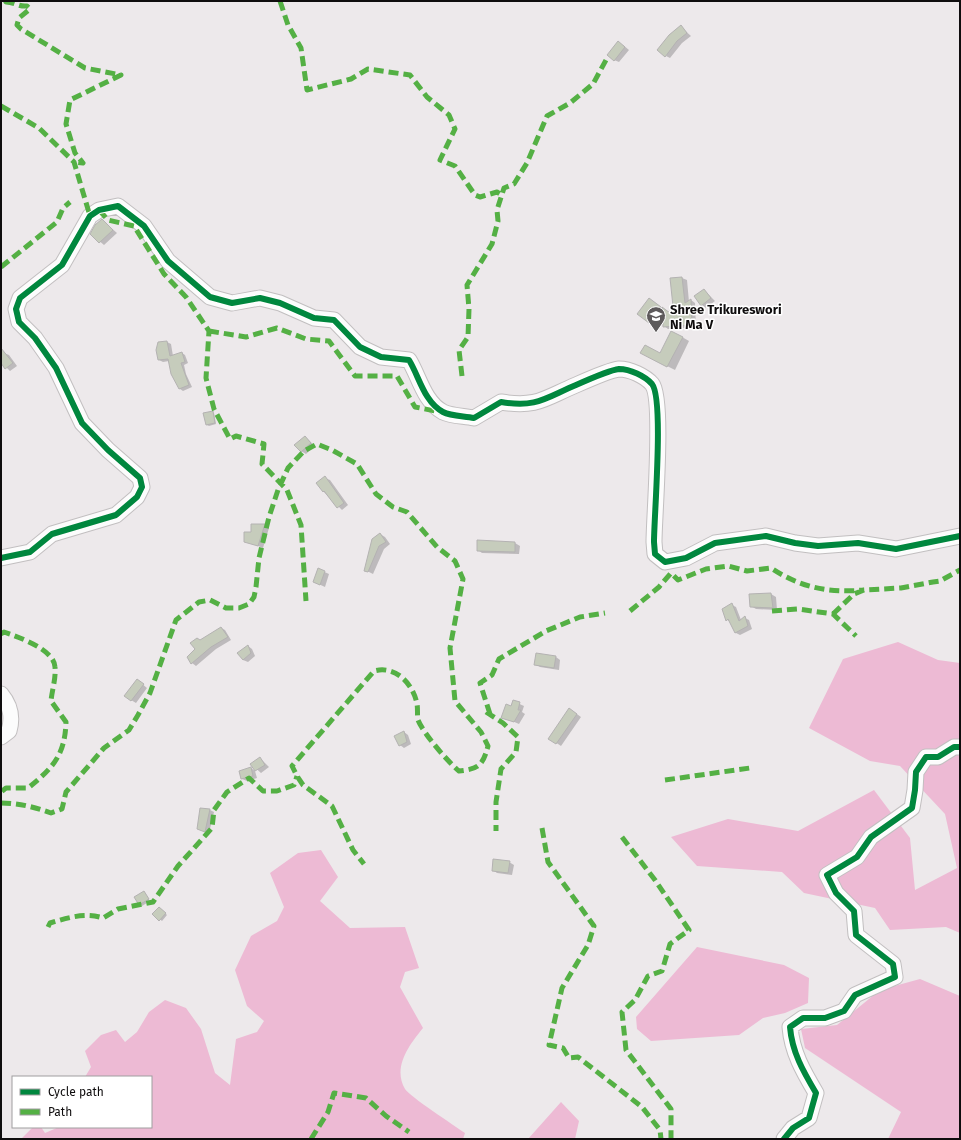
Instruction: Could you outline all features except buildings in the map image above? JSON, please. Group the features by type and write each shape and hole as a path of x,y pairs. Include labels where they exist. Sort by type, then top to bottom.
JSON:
{"street":[{"path":"1,558 30,552 52,534 116,515 137,497 142,487 140,478 108,450 82,423 56,368 34,338 19,322 16,309 20,298 62,265 90,216 99,210 118,206 144,226 168,261 210,296 232,303 260,298 280,303 314,318 334,320 360,347 381,356 409,360 416,371 424,395 442,412 474,418 501,402 516,404 539,403 576,385 619,369 638,373 652,384 657,403 658,455 654,542 655,554 665,562 686,558 715,544 766,536 795,543 818,546 858,543 896,549 960,536"},
{"path":"1,694 7,702 12,720 9,731 1,737"},
{"path":"784,1139 793,1128 809,1118 816,1092 801,1068 791,1043 790,1027 803,1018 825,1018 844,1011 855,995 895,977 893,964 856,935 854,911 836,893 828,875 857,857 871,837 912,808 916,772 926,757 938,757 954,747 960,747"}],"shaded area":[{"path":"898,642 938,660 960,663 960,933 946,927 890,930 875,908 804,893 782,872 697,866 671,837 728,819 798,831 874,790 910,838 915,890 957,868 945,814 900,766 870,761 809,728 843,659"},
{"path":"321,850 338,877 320,901 350,928 405,927 419,968 405,972 400,987 423,1028 404,1056 400,1072 402,1081 408,1093 465,1133 463,1139 21,1139 32,1128 42,1128 45,1133 57,1128 152,1128 152,1076 86,1076 91,1067 85,1051 101,1035 116,1030 125,1042 137,1032 149,1012 165,1000 186,1008 201,1029 215,1073 230,1085 236,1039 257,1032 264,1021 247,1006 235,970 251,936 277,921 284,907 270,873 298,853"},
{"path":"697,947 784,965 809,978 808,1003 785,1013 763,1018 739,1035 651,1041 637,1029 636,1017"},
{"path":"920,979 960,996 960,1139 888,1139 901,1112 805,1048 801,1029 837,1025 880,990"},
{"path":"561,1102 579,1121 575,1139 528,1139"}],"marked path":[{"path":"7,1 6,2 21,6 27,6 30,9 19,18 17,25 21,29 85,68 121,75 70,100 66,124 75,153 83,163 74,162"},
{"path":"280,1 288,25 301,48 307,90 351,79 368,69 410,75 427,97 449,115 455,129 440,160 455,166 475,195 480,197 497,192 502,195"},
{"path":"462,376 459,350 468,337 469,309 467,285 492,244 498,221 497,210 504,188 514,184 527,163 547,116 570,103 593,84 606,60"},
{"path":"1,106 39,128 74,162 90,216"},
{"path":"1,267 57,222 63,208 70,202"},
{"path":"99,210 108,220 134,226 164,274 186,297 209,331 206,378 214,409 230,439 236,436 264,444 262,464 287,490 301,525 306,601"},
{"path":"209,331 246,337 277,328 306,339 329,341 355,376 397,376 415,407 440,412"},
{"path":"1,803 26,806 51,813 62,809 66,792 104,748 129,730 150,693 176,620 199,602 210,600 226,608 239,608 249,604 254,597 259,558 269,517 278,490 288,468 304,451 317,444 332,450 357,464 376,494 393,507 407,512 437,547 455,561 463,579 450,648 455,701 481,732 488,746 484,758 479,765 471,769 459,771 436,747 421,726 418,720 415,696 412,689 402,677 389,671 374,671 292,766 303,785 332,806 353,850 364,864"},
{"path":"630,611 659,587 671,573 678,580 706,569 728,566 747,571 771,568 804,585 827,590 864,590"},
{"path":"833,614 854,594 864,590 901,588 940,581 960,570"},
{"path":"772,611 798,609 833,614 856,636"},
{"path":"490,714 480,683 492,675 499,659 546,631 580,617 605,613"},
{"path":"1,634 4,632 18,637 42,649 49,655 55,667 51,701 66,722 63,743 60,752 51,767 28,788 6,788 1,792"},
{"path":"486,712 503,723 518,737 516,752 501,769 496,802 496,831"},
{"path":"665,780 750,768"},
{"path":"48,927 50,923 69,918 83,916 96,916 103,918 118,909 153,902 178,866 212,828 214,810 227,792 249,778 263,791 277,791 294,785 297,776"},
{"path":"542,828 548,862 594,926 588,945 562,988 549,1045 563,1048 569,1058 578,1057 642,1107 660,1130 661,1139"},
{"path":"622,837 655,880 689,930 670,944 662,971 648,976 635,1000 622,1012 626,1050 671,1109 671,1139"},
{"path":"311,1139 328,1112 334,1093 366,1098 386,1116 409,1132"}],"cycle path":[{"path":"1,558 30,552 52,534 116,515 137,497 142,487 140,478 108,450 82,423 56,368 35,338 19,322 16,309 20,298 62,265 90,216 99,210 118,206 144,226 168,261 210,297 232,303 260,298 280,303 314,318 334,320 360,347 381,357 409,360 431,402 436,408 446,413 474,418 501,402 524,404 540,401 580,383 619,369 632,372 645,378 652,384 656,394 658,459 654,542 655,554 665,562 686,558 715,543 766,536 795,543 818,546 858,543 896,549 960,536"},
{"path":"784,1139 793,1128 809,1118 816,1093 796,1053 790,1027 803,1018 825,1018 844,1011 855,995 895,977 893,964 856,935 854,911 836,893 827,875 857,857 871,837 912,808 916,772 926,757 938,757 954,747 960,747"}],"place":[{"name":"Shree Trikureswori Ni Ma V","path":"656,333"}]}
